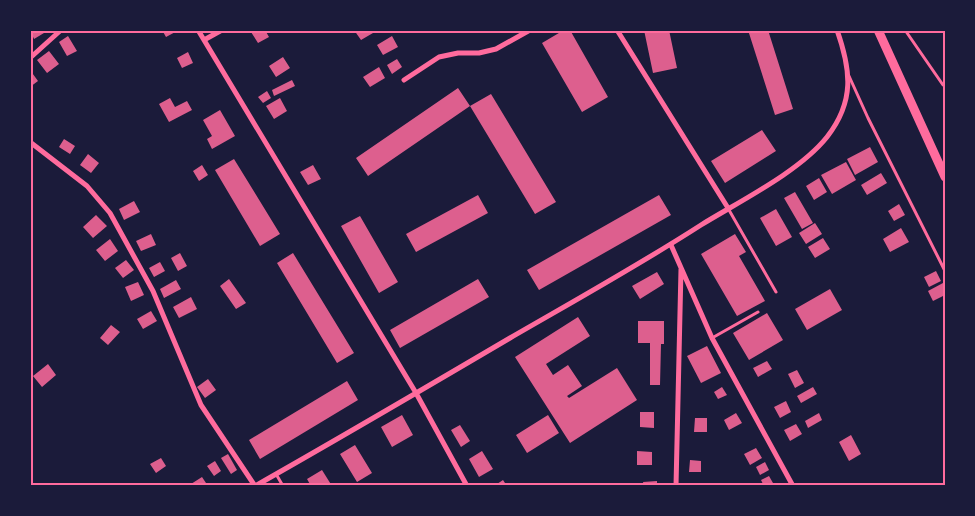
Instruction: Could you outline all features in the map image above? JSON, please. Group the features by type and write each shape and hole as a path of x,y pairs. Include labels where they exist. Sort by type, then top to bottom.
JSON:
{"highway":[{"path":"878,30 945,177"}],"street":[{"path":"30,58 61,30"},
{"path":"198,30 416,393 467,486"},
{"path":"204,40 222,30"},
{"path":"404,80 439,57 496,50 530,30"},
{"path":"617,30 728,208"},
{"path":"30,142 87,186 110,213 153,291 201,405 255,486 671,244 778,178 813,152 826,138 838,119 846,98 849,75 837,30"},
{"path":"671,244 712,338 793,486"},
{"path":"676,486 682,267"}],"lane":[{"path":"905,30 945,85"},
{"path":"849,75 868,118 945,271"},
{"path":"728,208 776,292"},
{"path":"712,338 758,312"},
{"path":"276,474 283,486"}],"building":[{"path":"30,30 42,30 44,33 34,39"},
{"path":"162,30 179,30 166,37"},
{"path":"265,30 269,37 258,43 251,32"},
{"path":"354,30 371,30 373,33 361,40"},
{"path":"564,30 570,30 608,97 582,112 542,43"},
{"path":"644,30 669,30 677,68 653,73"},
{"path":"748,30 768,30 793,109 775,115"},
{"path":"68,36 77,51 67,56 59,42"},
{"path":"392,36 398,47 383,55 377,45"},
{"path":"49,51 59,64 47,73 37,60"},
{"path":"188,52 193,63 182,68 177,58"},
{"path":"283,57 290,68 276,77 269,66"},
{"path":"397,59 402,67 392,74 387,65"},
{"path":"379,67 385,78 370,87 363,77"},
{"path":"30,70 38,81 30,87"},
{"path":"292,80 295,86 274,96 272,90"},
{"path":"458,88 470,106 368,176 356,158"},
{"path":"267,91 271,98 263,103 258,97"},
{"path":"491,94 556,202 535,214 470,106"},
{"path":"170,98 175,107 187,101 192,110 169,122 159,104"},
{"path":"280,98 287,111 274,119 266,106"},
{"path":"220,110 235,136 212,149 207,139 212,136 203,120"},
{"path":"762,130 776,151 725,183 711,161"},
{"path":"64,139 75,146 70,154 59,147"},
{"path":"870,147 878,162 855,175 847,159"},
{"path":"88,154 99,163 91,173 80,165"},
{"path":"234,159 280,234 260,246 215,170"},
{"path":"846,162 856,180 832,194 821,175"},
{"path":"202,165 208,175 199,181 193,171"},
{"path":"313,165 321,179 308,185 300,172"},
{"path":"881,173 887,183 867,195 861,185"},
{"path":"819,178 827,192 814,200 806,186"},
{"path":"795,192 813,223 802,229 784,198"},
{"path":"478,195 488,213 416,252 406,234"},
{"path":"659,195 671,215 539,290 527,270"},
{"path":"134,201 140,212 124,220 119,209"},
{"path":"899,204 905,215 894,221 888,211"},
{"path":"776,209 792,237 776,246 760,218"},
{"path":"96,215 107,226 93,238 83,227"},
{"path":"360,216 398,282 379,293 341,226"},
{"path":"815,223 822,234 806,244 799,233"},
{"path":"901,228 909,242 890,252 883,239"},
{"path":"151,234 156,245 141,251 136,241"},
{"path":"735,234 746,252 739,256 765,301 737,316 701,254"},
{"path":"823,238 830,249 815,258 808,247"},
{"path":"110,239 118,251 105,261 96,250"},
{"path":"180,253 187,266 178,271 171,258"},
{"path":"293,253 354,353 337,363 277,263"},
{"path":"126,260 134,270 123,278 115,268"},
{"path":"160,262 165,271 154,277 149,268"},
{"path":"936,271 941,281 929,287 924,277"},
{"path":"657,272 664,284 640,299 632,286"},
{"path":"229,279 246,303 236,309 220,286"},
{"path":"478,279 489,297 400,348 390,330"},
{"path":"176,280 181,289 164,298 160,289"},
{"path":"138,282 144,295 131,301 125,287"},
{"path":"943,283 945,295 933,301 928,291"},
{"path":"830,289 842,310 807,330 795,309"},
{"path":"191,297 197,309 179,318 173,307"},
{"path":"151,311 157,321 143,329 137,319"},
{"path":"767,313 783,340 749,360 733,333"},
{"path":"578,317 590,336 546,364 553,375 568,365 582,386 567,396 569,398 617,368 637,400 570,443 515,357"},
{"path":"638,321 664,321 660,385 650,385 650,343 638,343"},
{"path":"111,325 120,332 108,345 100,338"},
{"path":"707,346 721,373 701,383 687,356"},
{"path":"767,361 772,369 758,377 753,368"},
{"path":"48,364 56,375 42,387 33,376"},
{"path":"797,370 804,383 795,388 788,374"},
{"path":"208,379 216,390 205,398 197,387"},
{"path":"347,381 358,400 260,459 249,440"},
{"path":"722,387 727,395 718,399 714,392"},
{"path":"813,387 817,394 801,403 797,396"},
{"path":"786,401 791,412 780,418 774,407"},
{"path":"640,412 654,412 654,428 640,427"},
{"path":"736,413 742,423 729,430 724,420"},
{"path":"819,413 822,420 808,428 805,421"},
{"path":"402,415 413,435 392,447 381,427"},
{"path":"548,415 559,433 527,453 516,435"},
{"path":"695,418 707,418 707,432 694,432"},
{"path":"796,424 802,434 790,441 784,430"},
{"path":"460,425 470,441 461,447 451,430"},
{"path":"851,435 861,454 849,461 839,442"},
{"path":"355,445 372,473 357,482 340,454"},
{"path":"756,448 762,458 750,465 744,454"},
{"path":"482,451 493,469 479,477 469,459"},
{"path":"637,451 652,452 652,465 637,465"},
{"path":"228,454 237,470 231,474 221,458"},
{"path":"161,458 166,466 156,473 150,464"},
{"path":"690,460 701,461 701,472 689,472"},
{"path":"215,461 221,471 214,476 207,466"},
{"path":"765,462 769,470 760,475 756,467"},
{"path":"322,470 332,486 311,486 307,479"},
{"path":"769,476 773,483 764,486 761,480"},
{"path":"202,477 208,486 192,486 191,484"},
{"path":"503,480 507,486 494,486"},
{"path":"657,481 657,486 644,486 643,482"}]}
